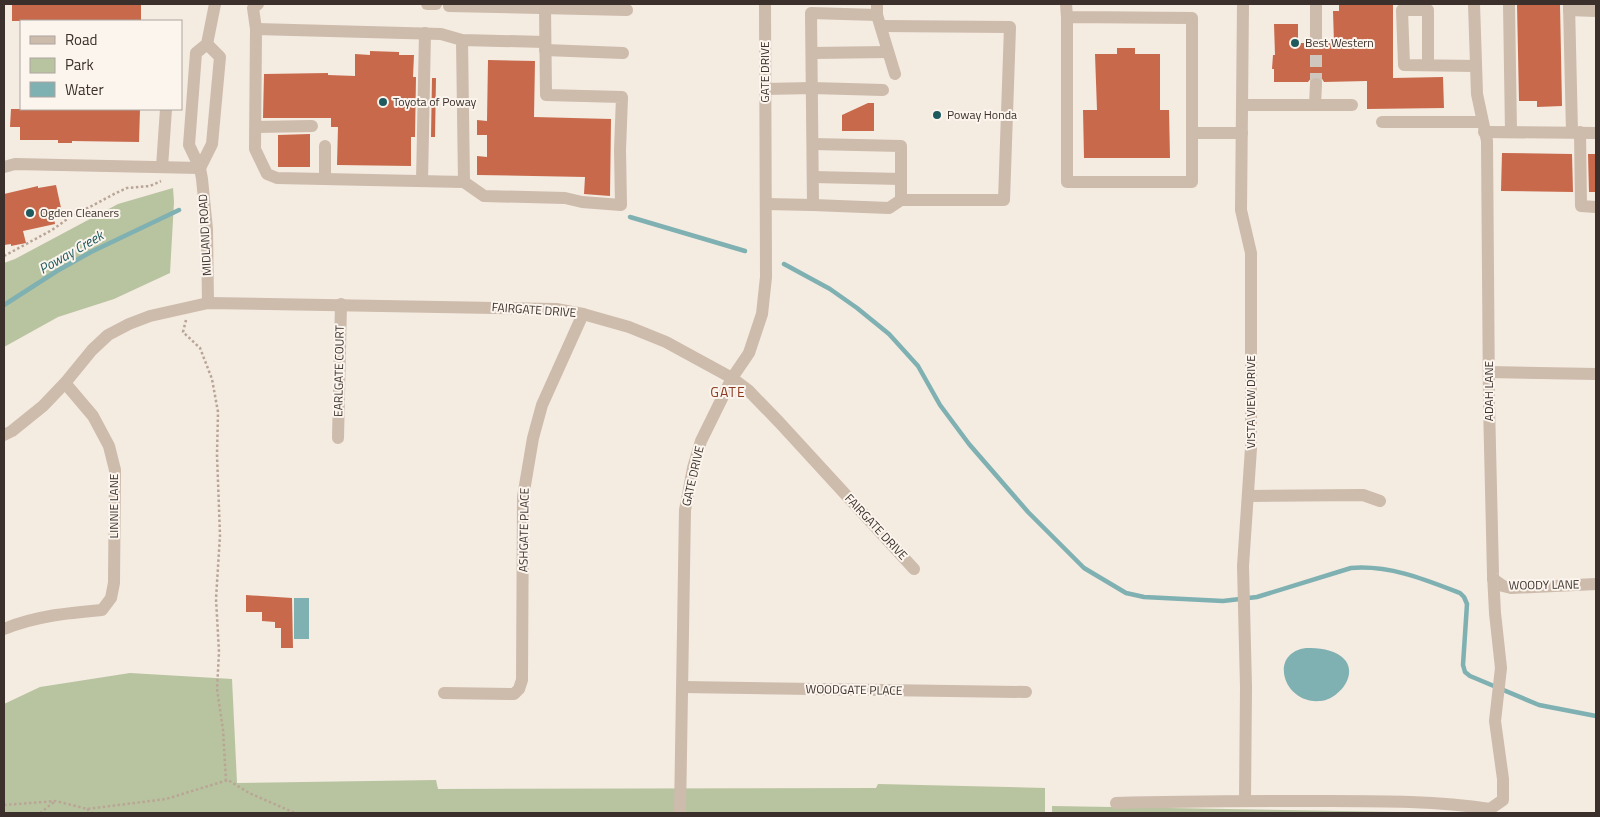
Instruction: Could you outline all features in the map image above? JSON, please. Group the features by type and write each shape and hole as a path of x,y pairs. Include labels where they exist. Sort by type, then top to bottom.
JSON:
{"street":[{"name":"MIDLAND ROAD","path":"208,303 207,229 200,168 189,145 196,52 208,44 215,4"},
{"path":"258,4 254,8 256,29 255,149 267,174 277,178 464,182 484,196 565,198 582,202 621,205 620,150 622,97 546,94 545,8"},
{"path":"427,4 627,10"},
{"name":"GATE DRIVE","path":"680,813 685,510 693,468 701,441 732,378 749,353 762,314 766,277 765,4"},
{"path":"1066,4 1067,182 1192,182 1192,18 1067,17"},
{"name":"VISTA VIEW DRIVE","path":"1243,4 1241,210 1251,253 1252,448 1243,566 1246,686 1245,800"},
{"path":"1316,4 1316,36"},
{"name":"ADAH LANE","path":"1245,800 1412,801 1490,809 1503,800 1504,779 1495,721 1501,668 1493,579 1487,141 1477,94 1474,4"},
{"path":"1509,4 1511,132"},
{"path":"1596,10 1569,7 1580,206 1596,207"},
{"path":"1428,65 1428,10 1402,10 1404,65 1476,66"},
{"path":"766,204 889,208 901,200 1004,200 1010,27 878,15 812,13 813,205"},
{"path":"878,15 895,74"},
{"path":"256,29 441,34 462,40 623,53"},
{"path":"422,181 425,33"},
{"path":"462,40 464,182"},
{"path":"7,165 164,174 200,168 212,144 220,57 208,44"},
{"path":"812,53 888,52"},
{"path":"1315,105 1316,84"},
{"path":"766,89 882,90"},
{"path":"1242,106 1352,105"},
{"path":"164,174 166,110"},
{"path":"1382,122 1483,127 1511,132 1596,133"},
{"path":"256,127 312,126"},
{"path":"1192,133 1242,133"},
{"path":"813,144 901,146 901,200"},
{"path":"324,179 325,146"},
{"path":"813,177 901,179"},
{"name":"FAIRGATE DRIVE","path":"4,435 12,431 43,406 92,350 108,335 136,321 190,307 208,303 341,304 556,310 583,314 629,327 666,342 732,378 748,390 779,422 914,569"},
{"name":"EARLGATE COURT","path":"338,438 341,304"},
{"name":"ASHGATE PLACE","path":"444,693 514,694 519,689 522,680 523,497 526,472 542,405 583,314"},
{"path":"1489,372 1596,374"},
{"name":"LINNIE LANE","path":"4,629 22,622 59,614 102,610 111,598 114,583 115,470 110,446 93,416 65,382"},
{"path":"1248,496 1363,495 1380,501"},
{"name":"WOODY LANE","path":"1493,579 1502,586 1511,588 1596,584"},
{"name":"WOODGATE PLACE","path":"683,687 1026,692"},
{"path":"1116,802 1245,800"}],"path":[{"path":"4,256 52,230 80,210 88,208 127,188 150,186 164,174"},
{"path":"190,307 183,332 200,348 212,379 218,412 217,455 220,535 216,599 219,652 217,690 223,730 226,781"},
{"path":"4,805 56,801 87,809 166,799 228,780 249,793 295,813"},
{"path":"40,813 56,801"},
{"path":"87,809 92,813"}],"green space":[{"path":"173,188 170,273 114,299 58,317 4,347 4,263 15,259 118,204"},
{"path":"130,673 232,679 237,783 436,780 438,789 876,788 878,784 1045,788 1045,813 4,813 4,704 40,687"},
{"path":"1052,806 1455,813 1052,813"}],"water":[{"path":"294,598 309,598 309,639 294,639"},
{"path":"1306,648 1334,652 1347,663 1349,670 1348,678 1345,685 1334,696 1320,701 1307,700 1297,695 1289,687 1285,678 1284,668 1287,659 1294,652"}],"building":[{"path":"12,4 141,4 141,20 12,21"},
{"path":"1339,4 1393,4 1393,78 1443,77 1444,108 1367,109 1367,81 1324,82 1321,77 1316,76 1312,77 1308,82 1274,82 1274,69 1272,69 1273,55 1275,55 1274,24 1298,24 1298,43 1316,45 1334,43 1333,11 1339,11"},
{"path":"1517,4 1560,4 1562,106 1537,107 1537,101 1519,101"},
{"path":"1117,48 1135,48 1135,54 1160,54 1160,110 1169,110 1170,158 1084,158 1083,110 1097,110 1095,54 1117,54"},
{"name":"Toyota of Poway","path":"370,51 399,52 399,55 414,55 413,77 416,77 415,137 411,137 411,166 337,165 338,127 331,127 331,118 263,118 264,74 328,73 328,75 355,76 355,54 370,55"},
{"path":"488,60 535,61 534,117 611,119 610,196 584,194 585,177 477,175 477,156 487,157 487,135 477,135 477,120 487,121"},
{"path":"432,78 436,78 435,137 431,137"},
{"path":"868,103 874,103 874,131 842,131 842,115"},
{"path":"11,109 140,110 139,142 72,141 72,143 58,143 58,140 20,140 20,127 10,127"},
{"path":"310,134 310,167 278,167 278,135"},
{"path":"1502,153 1572,154 1573,192 1501,191"},
{"path":"1588,154 1596,154 1596,192 1589,192"},
{"path":"56,185 63,217 54,219 55,224 23,231 26,243 11,246 11,244 4,245 4,194 38,186 38,188"},
{"path":"246,595 292,598 293,648 281,648 281,628 275,628 275,622 262,621 262,612 246,612"}],"waterway":[{"name":"Poway Creek","path":"4,305 91,252 179,210"},
{"path":"630,217 745,251"},
{"path":"784,264 830,289 889,334 918,366 940,405 969,444 1028,512 1084,568 1126,593 1144,597 1223,601 1257,597 1351,568 1379,569 1407,574 1460,593 1464,597 1467,604 1463,665 1465,672 1470,676 1539,705 1596,716"}],"tunnel":[{"path":"1316,37 1316,84"}],"place":[{"name":"Best Western","path":"1295,43"},
{"name":"Toyota of Poway","path":"383,102"},
{"name":"Poway Honda","path":"937,115"},
{"name":"Ogden Cleaners","path":"30,213"}],"district":[{"name":"GATE","path":"728,392"}]}
